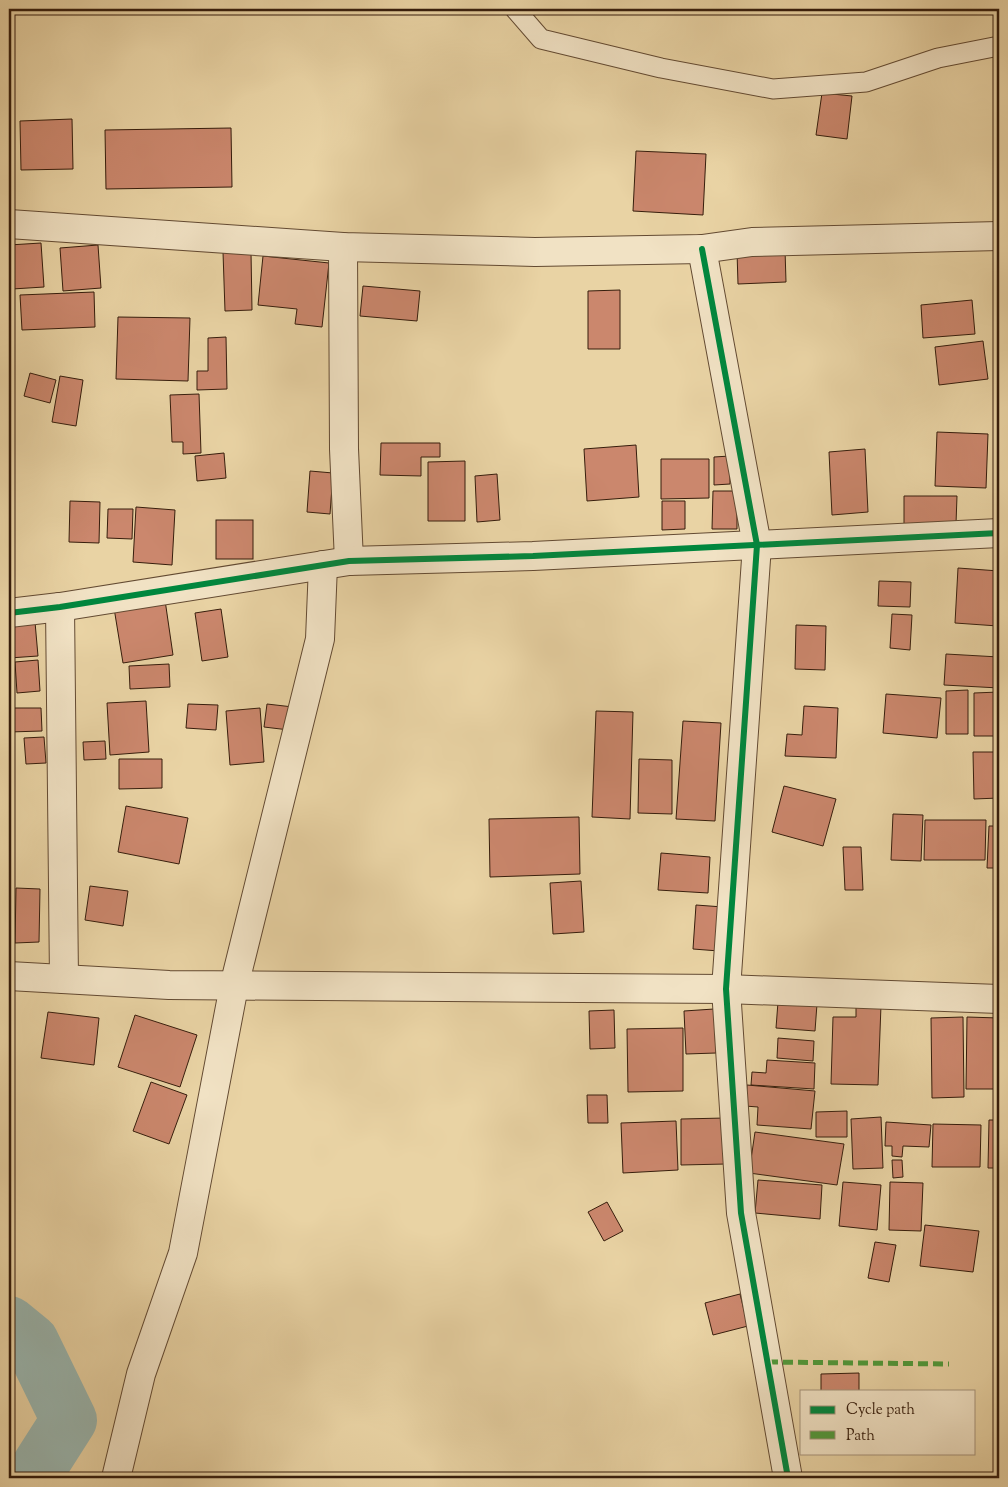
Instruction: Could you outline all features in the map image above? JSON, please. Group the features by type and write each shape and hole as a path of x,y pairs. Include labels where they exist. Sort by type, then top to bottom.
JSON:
{"street":[{"path":"9,224 343,248 535,252 702,249 752,242 999,236"},
{"path":"343,248 344,449 349,561"},
{"path":"702,249 756,545 726,989 742,1214 788,1478"},
{"path":"9,613 60,608 349,561 533,556 999,533"},
{"path":"116,1478 140,1374 183,1253 234,986 320,639 323,565"},
{"path":"60,608 64,979"},
{"path":"9,976 169,985 726,989 999,999"}],"lane":[{"path":"515,9 541,39 661,68 773,89 866,82 938,58 999,46"}],"building":[{"path":"822,93 852,96 847,139 816,135"},
{"path":"72,119 73,169 21,170 20,121"},
{"path":"231,128 232,187 106,189 105,130"},
{"path":"636,151 706,154 703,215 633,211"},
{"path":"41,243 44,287 12,289 9,245"},
{"path":"98,245 101,288 63,291 60,248"},
{"path":"785,249 786,282 738,284 737,251"},
{"path":"223,252 251,252 252,310 225,311"},
{"path":"263,256 329,263 322,327 295,324 297,309 258,305"},
{"path":"363,286 420,291 417,321 360,316"},
{"path":"620,290 620,349 588,349 588,291"},
{"path":"94,292 95,327 22,330 20,295"},
{"path":"972,300 975,334 923,338 921,305"},
{"path":"118,317 190,318 188,381 116,379"},
{"path":"226,337 227,389 197,390 197,371 208,371 208,338"},
{"path":"983,341 988,379 939,385 935,347"},
{"path":"30,373 56,380 50,403 24,396"},
{"path":"60,376 83,380 76,426 52,422"},
{"path":"199,394 201,453 183,454 183,442 172,442 170,395"},
{"path":"937,432 988,434 986,488 935,486"},
{"path":"381,443 440,443 440,457 421,457 421,476 380,475"},
{"path":"636,445 639,497 587,501 584,449"},
{"path":"865,449 868,512 832,515 829,452"},
{"path":"224,453 226,478 197,481 195,456"},
{"path":"730,456 730,484 714,485 714,457"},
{"path":"661,459 709,459 709,498 661,499"},
{"path":"465,461 465,521 428,521 428,462"},
{"path":"310,471 333,473 330,514 307,512"},
{"path":"497,474 500,520 477,522 475,476"},
{"path":"713,491 737,491 737,529 712,529"},
{"path":"904,496 957,496 956,524 904,524"},
{"path":"70,501 100,502 99,543 69,542"},
{"path":"662,501 685,501 685,529 662,530"},
{"path":"136,507 175,510 172,565 133,562"},
{"path":"108,509 133,509 132,539 107,538"},
{"path":"216,520 253,520 253,559 216,559"},
{"path":"958,568 999,571 998,626 955,623"},
{"path":"879,581 911,582 910,607 878,606"},
{"path":"165,600 173,655 123,663 114,608"},
{"path":"221,609 228,657 202,661 195,613"},
{"path":"892,614 912,615 910,650 890,648"},
{"path":"35,622 38,656 9,658 9,624"},
{"path":"796,625 826,626 825,670 795,669"},
{"path":"946,654 999,657 999,688 944,685"},
{"path":"38,660 40,691 17,693 15,662"},
{"path":"169,664 170,687 130,689 129,666"},
{"path":"968,690 968,734 946,734 946,691"},
{"path":"999,692 999,736 974,736 974,693"},
{"path":"886,694 941,698 937,738 883,733"},
{"path":"146,701 149,752 110,755 107,703"},
{"path":"188,704 218,705 216,730 186,728"},
{"path":"267,704 293,707 289,730 264,727"},
{"path":"804,706 838,708 836,758 785,756 787,734 802,735"},
{"path":"9,708 41,708 42,731 9,732"},
{"path":"260,708 264,762 230,765 226,711"},
{"path":"596,711 633,712 630,819 592,817"},
{"path":"683,721 721,723 715,821 676,819"},
{"path":"44,737 46,763 26,764 24,738"},
{"path":"105,741 106,759 84,760 83,742"},
{"path":"973,752 999,752 999,798 974,799"},
{"path":"119,759 162,759 162,788 119,789"},
{"path":"639,759 672,760 672,814 638,813"},
{"path":"784,786 836,799 823,846 772,832"},
{"path":"126,806 188,818 179,864 118,852"},
{"path":"893,814 923,815 921,861 891,860"},
{"path":"579,817 580,874 490,877 489,819"},
{"path":"925,820 986,820 985,860 924,860"},
{"path":"989,826 999,826 999,868 987,868"},
{"path":"843,847 861,847 863,890 845,890"},
{"path":"661,853 710,857 708,893 658,890"},
{"path":"581,881 584,932 553,934 550,883"},
{"path":"90,886 128,891 123,926 85,920"},
{"path":"16,888 40,889 39,942 15,943"},
{"path":"696,905 723,907 719,951 693,949"},
{"path":"9,998 13,999 12,1024 9,1024"},
{"path":"778,1002 817,1004 815,1031 776,1028"},
{"path":"856,1004 881,1005 878,1085 831,1084 833,1017 856,1017"},
{"path":"714,1009 716,1053 686,1054 684,1011"},
{"path":"614,1010 615,1048 590,1049 589,1011"},
{"path":"48,1012 99,1018 94,1065 41,1058"},
{"path":"135,1015 197,1035 180,1087 118,1067"},
{"path":"963,1017 964,1097 932,1098 931,1018"},
{"path":"967,1017 999,1018 999,1089 966,1089"},
{"path":"683,1028 683,1091 628,1092 627,1029"},
{"path":"778,1038 814,1041 813,1061 777,1058"},
{"path":"767,1060 815,1063 814,1089 751,1085 752,1072 766,1073"},
{"path":"151,1082 187,1095 169,1144 133,1131"},
{"path":"747,1085 815,1091 811,1129 757,1125 758,1107 745,1106"},
{"path":"587,1095 607,1095 608,1123 588,1123"},
{"path":"847,1111 847,1137 816,1137 816,1112"},
{"path":"881,1117 883,1168 853,1169 851,1119"},
{"path":"725,1118 726,1164 681,1165 681,1119"},
{"path":"989,1120 999,1120 999,1168 988,1168"},
{"path":"676,1121 678,1170 623,1173 621,1123"},
{"path":"886,1122 931,1125 929,1147 903,1146 902,1157 892,1156 892,1146 885,1146"},
{"path":"933,1124 981,1125 980,1167 932,1167"},
{"path":"755,1132 844,1144 837,1185 749,1173"},
{"path":"892,1160 902,1160 903,1177 893,1178"},
{"path":"758,1180 822,1185 820,1219 755,1213"},
{"path":"843,1182 881,1185 877,1230 839,1226"},
{"path":"890,1182 923,1183 921,1231 889,1230"},
{"path":"607,1202 623,1231 604,1241 588,1212"},
{"path":"925,1225 979,1231 973,1272 920,1266"},
{"path":"875,1242 896,1245 889,1282 868,1278"},
{"path":"740,1294 748,1326 713,1335 705,1303"},
{"path":"859,1373 859,1390 821,1390 821,1374"}],"waterway":[{"path":"9,1324 31,1342 69,1420 32,1478"}],"marked path":[{"path":"768,1362 949,1364"}],"cycle path":[{"path":"702,249 757,545 726,989 741,1213 788,1478"},
{"path":"9,613 60,607 349,561 533,556 999,533"}]}
